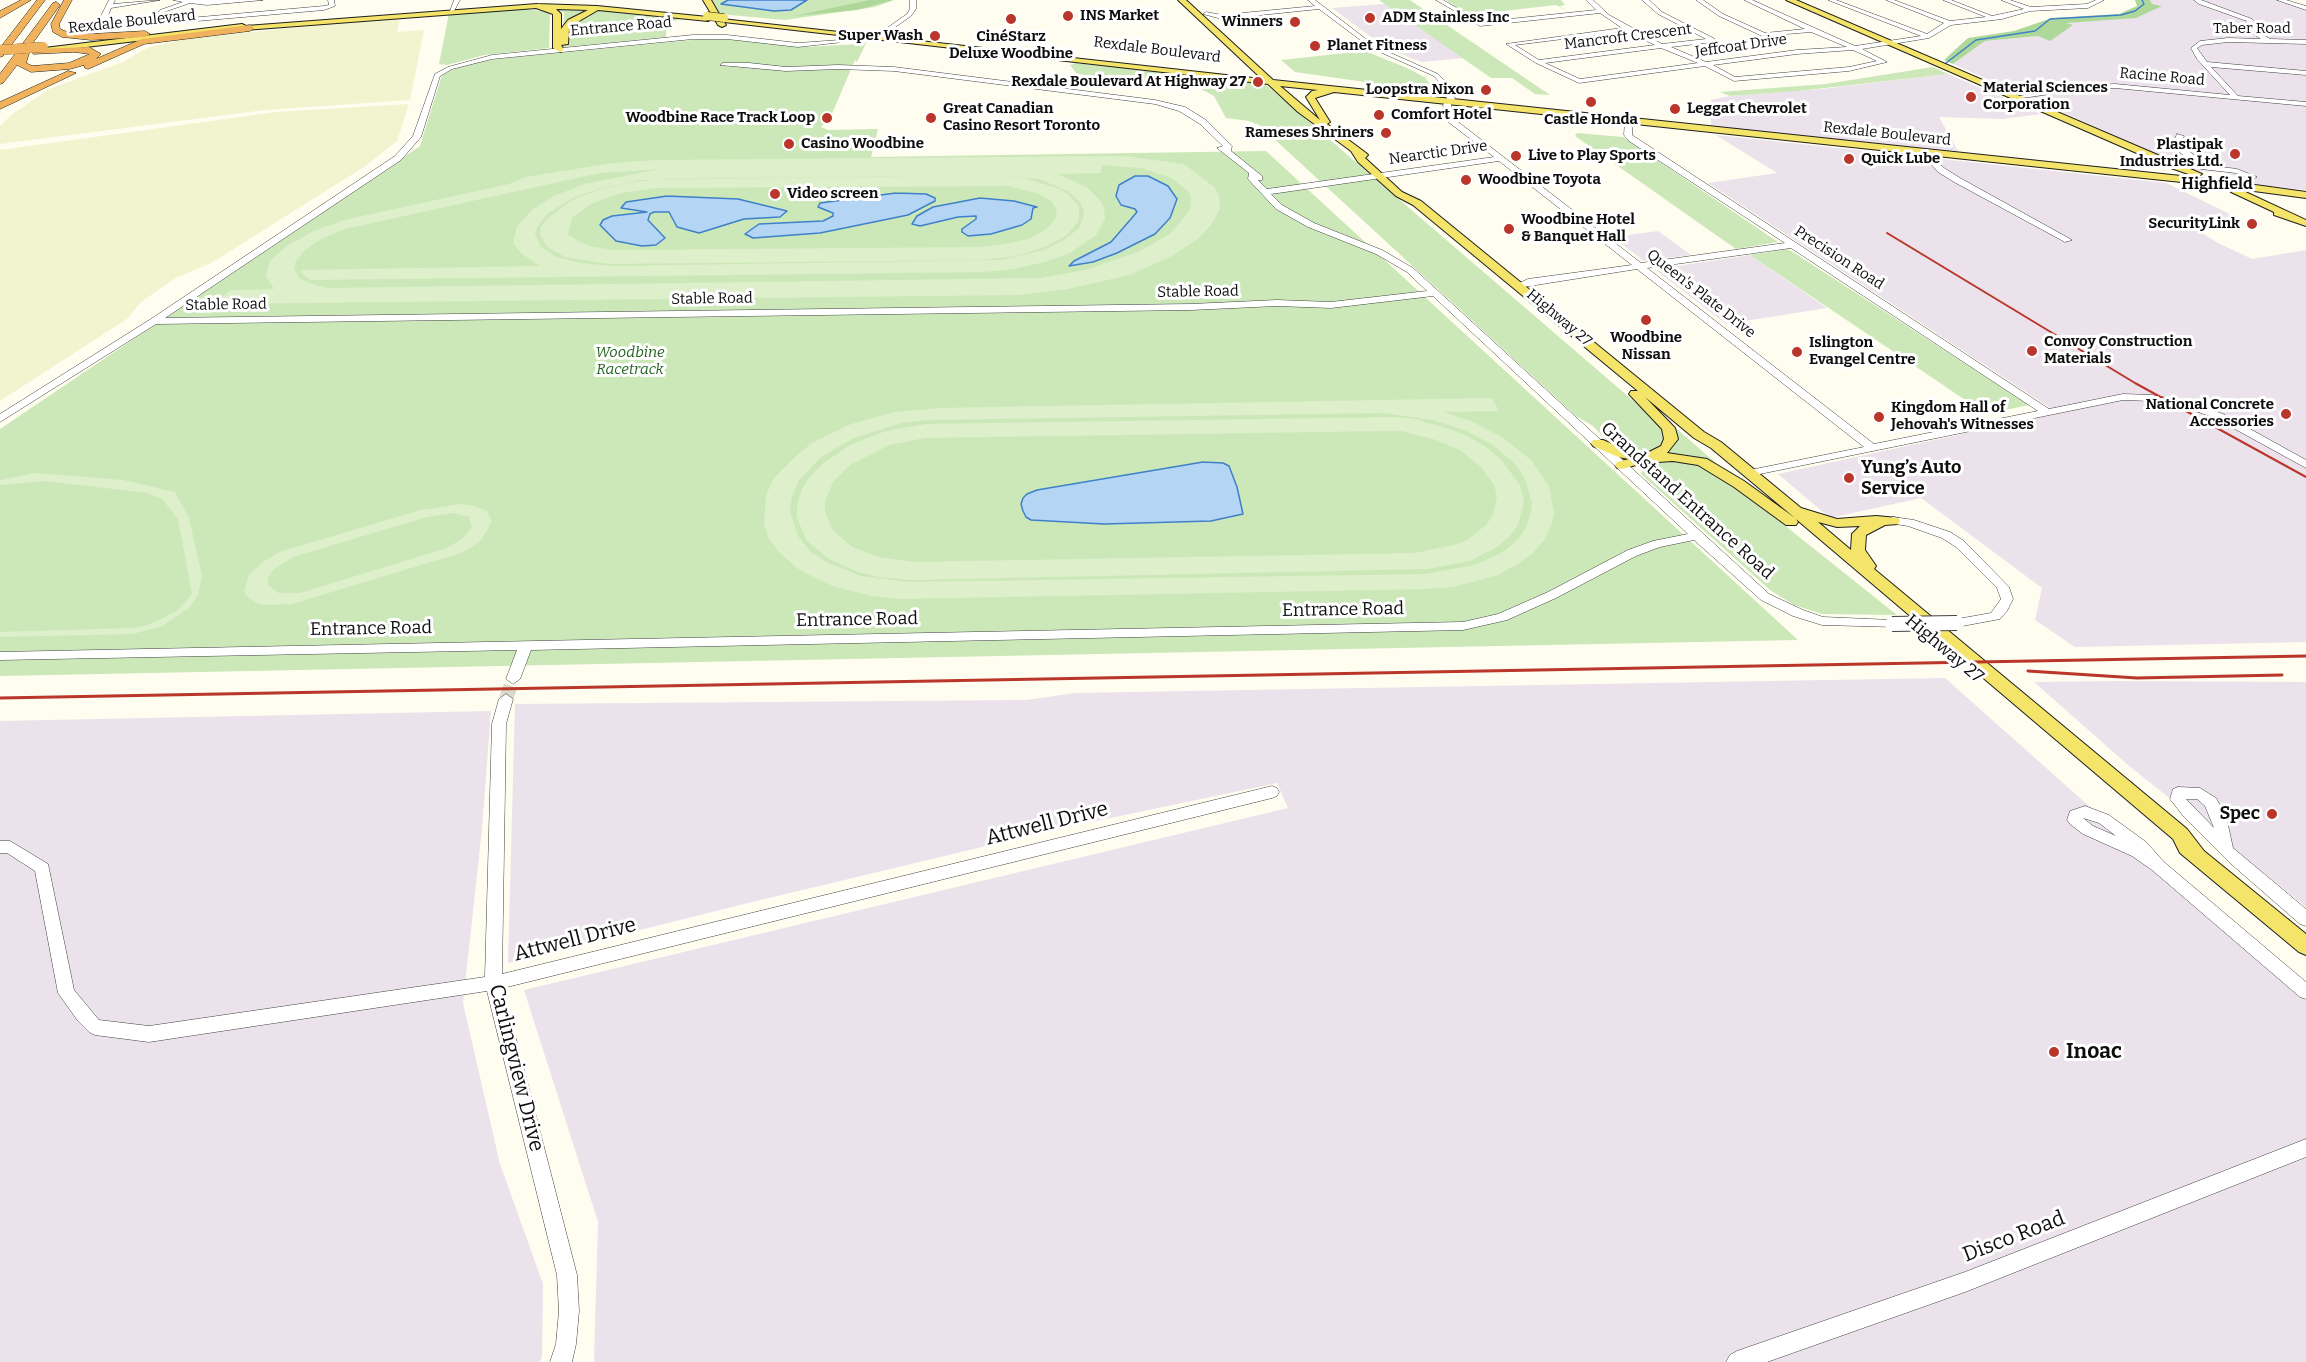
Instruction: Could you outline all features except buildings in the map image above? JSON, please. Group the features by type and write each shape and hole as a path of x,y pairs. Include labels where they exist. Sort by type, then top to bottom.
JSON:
{"highway":[{"path":"0,15 27,0"},
{"path":"0,53 41,0"},
{"path":"0,81 59,0"},
{"path":"68,0 56,24 56,30 65,35 91,37 181,32"},
{"path":"0,106 28,91 127,47 147,41 250,28"},
{"path":"88,66 105,57 112,41"},
{"path":"0,53 38,50 74,49 90,50 96,54 88,60 70,66 31,69 21,64 28,46 27,44"}],"main road":[{"path":"700,0 718,26 731,30 805,37 815,42"},
{"path":"707,0 724,26 815,42 840,42"},
{"name":"Highway 27","path":"1182,0 1237,52 1277,79"},
{"name":"Highway 27","path":"1190,0 1206,14 1220,20 1277,79 1301,110 1329,127 1356,151 1361,160 1410,193 1417,204 1520,286 1699,435 1716,445 1750,472 2171,826 2196,854 2306,946"},
{"path":"1790,0 2306,223"},
{"path":"504,6 612,2 621,4"},
{"path":"642,3 658,11"},
{"name":"Rexdale Boulevard","path":"504,6 621,4 724,19 1190,69 1450,101"},
{"name":"Rexdale Boulevard","path":"112,41 457,6"},
{"name":"Rexdale Boulevard","path":"38,50 181,32 457,6 597,8 708,17"},
{"path":"504,6 553,10 557,14 557,48 560,50 564,47 565,29 571,22 597,8"},
{"name":"Rexdale Boulevard","path":"879,35 1277,79 1360,92 2306,195"},
{"path":"1190,69 1239,67 1237,52"},
{"path":"1255,56 1263,62"},
{"path":"1329,127 1323,115 1311,102 1310,96 1323,92 1360,92"},
{"path":"2170,178 2180,175 2180,169"},
{"name":"Rexdale Boulevard","path":"2142,177 2170,178 2306,195"},
{"path":"2217,184 2276,213 2290,216"},
{"path":"2266,204 2263,196 2274,193"},
{"path":"1612,362 1623,383 1668,428 1670,443 1650,457 1622,465"},
{"name":"Highway 27","path":"1699,435 1709,448 1791,522 2168,837 2196,854"},
{"path":"1598,443 1630,455 1673,457 1702,462 1739,484 1791,522"},
{"path":"1763,484 1803,512 1817,518 1838,523 1893,521"},
{"path":"1893,521 1867,527 1859,534 1858,550 1869,566 1910,608"}],"street":[{"path":"157,0 110,3 102,20 104,23 151,23 327,8 332,6 331,0"},
{"path":"176,0 187,2 260,0"},
{"path":"151,23 162,11 196,0"},
{"path":"879,35 911,12 913,0"},
{"name":"Queen's Plate Drive","path":"1311,0 1373,47 1436,75 1445,84 1450,101 1447,105 1450,119 1871,447"},
{"path":"1439,0 1480,24 1600,11"},
{"path":"1589,0 1600,11 1661,46 1686,54 1734,79 1849,69 1884,62 1747,0"},
{"name":"Mancroft Crescent","path":"1538,62 1713,40 1667,17 1645,0"},
{"path":"1699,0 1721,15 1764,34 1813,29"},
{"path":"1831,0 1927,37"},
{"path":"1889,0 1949,23"},
{"path":"1946,0 1995,18"},
{"path":"2004,0 2030,9"},
{"path":"2063,0 2081,7"},
{"name":"Jeffcoat Drive","path":"1628,28 1509,43 1538,62 1579,81 1797,52 1856,49 1893,44 1927,37 1949,23 1995,18 2030,9 2081,7 2101,0"},
{"path":"2197,0 2250,20 2248,28 2269,41"},
{"path":"2280,0 2306,8"},
{"path":"1220,20 1320,7"},
{"name":"Entrance Road","path":"154,321 398,159 417,137 437,75 442,71 474,60 713,36 815,42"},
{"name":"Taber Road","path":"2205,64 2194,50 2200,43 2228,39 2306,42"},
{"path":"2205,64 2306,73"},
{"path":"2205,64 2236,98"},
{"name":"Grandstand Entrance Road","path":"723,65 749,65 779,69 897,71 1164,104 1189,113 1199,121 1197,123 1222,150 1227,151 1252,174 1251,177 1268,191 1279,207 1311,225 1366,246 1410,270 1696,536 1766,597 1798,613 1822,621 1892,624 1957,623 1995,616 2003,608 2007,599 2003,587 1960,544 1946,536 1910,523 1893,521"},
{"name":"Racine Road","path":"2016,97 2102,86 2306,104"},
{"name":"Precision Road","path":"1629,121 1628,135 1632,139 2046,412"},
{"path":"2180,136 2177,143 2181,149 2204,167 2237,171 2253,177"},
{"path":"1926,154 1941,170 1957,180 2068,240"},
{"name":"Nearctic Drive","path":"1268,191 1501,158"},
{"path":"1520,286 1547,284 1561,279 1792,245"},
{"name":"Stable Road","path":"154,321 1272,305 1292,308 1434,293"},
{"path":"0,419 154,321"},
{"path":"1750,472 2122,397 2152,398 2189,405 2219,416 2306,465"},
{"name":"Entrance Road","path":"0,656 1463,626 1502,617 1657,544 1696,536"},
{"path":"513,679 526,644"},
{"name":"Carlingview Drive","path":"506,699 500,724 493,983 567,1275 569,1311 567,1344 561,1362"},
{"name":"Attwell Drive","path":"0,847 10,848 42,868 66,993 95,1027 149,1034 493,983 1272,792"},
{"path":"2158,866 2141,846 2104,819 2085,812 2078,812 2074,815 2075,819 2088,830 2137,852 2158,866 2306,992"},
{"path":"2226,847 2235,859 2306,919"},
{"name":"Disco Road","path":"1737,1362 1965,1282 2306,1148"}],"shaded area":[{"path":"2150,0 2276,0 2306,9 2306,190 2256,185 2225,172 2196,171 1953,64 1985,41 2038,36 2063,23 2095,20 2161,6 2151,4"},
{"path":"1385,4 1463,58 1422,62 1386,48 1332,8"},
{"path":"1948,74 2041,114 2002,119 1939,117 1958,151 1711,127 1711,100 1730,96 1821,89"},
{"path":"1716,135 2166,183 2238,218 2191,226 2218,243 2252,259 2306,250 2306,642 2075,647 2035,620 2042,588 1921,498 1830,518 1778,474 2058,413 1708,183 1777,173"},
{"path":"1658,231 1691,255 1644,261 1613,237"},
{"path":"1750,255 1827,308 1726,324 1657,271 1658,269"},
{"path":"1945,678 2306,999 2306,1362 594,1362 598,1222 524,990 1288,808 1277,783 1049,831 508,963 515,704 1026,700 1075,693"},
{"path":"2034,682 2306,682 2306,907 2128,765"},
{"path":"491,711 482,829 463,1003 500,1164 543,1284 540,1362 0,1362 0,721"}],"green space":[{"path":"712,0 894,0 875,7 785,20 719,14"},
{"path":"870,0 893,0 857,10 794,16"},
{"path":"1379,0 1410,0 1550,95 1535,94 1512,78 1491,78"},
{"path":"1446,0 1561,0 1565,5 1559,6 1569,12 1556,5 1468,15"},
{"path":"2135,0 2150,0 2152,4 2162,6 2136,18 2066,23 2073,25 2050,41 2038,36 1985,41 1953,64 1944,60 1968,38 2014,31 2052,18 2119,14 2137,6"},
{"path":"539,7 684,18 667,23 666,37 563,47 564,12"},
{"path":"515,8 550,12 549,48 484,55 447,65 439,64 449,13"},
{"path":"385,18 400,19 397,32 424,30 410,100 265,110 0,144 0,126 11,115 49,89 123,62 149,47 187,39"},
{"name":"Woodbine Racetrack","path":"713,38 806,47 860,44 861,47 867,41 857,62 855,60 831,116 821,127 828,130 878,129 871,157 1266,151 1798,640 0,676 0,429 420,146 442,75 461,65 496,59"},
{"path":"1365,51 1426,78 1434,92 1295,72 1281,60"},
{"path":"1076,63 1265,84 1637,404 1663,430 1665,438 1660,447 1653,451 1639,453 1629,452 1609,443 1593,426 1576,416 1259,125 1249,121 1226,118 1214,96 1201,89 1177,84 1077,74 1070,65"},
{"path":"1933,67 1948,74 1798,91 1730,96 1720,92 1826,84"},
{"path":"409,104 397,141 364,167 213,262 174,279 141,302 127,319 0,401 0,150 276,112"},
{"path":"1577,133 1623,137 1778,242 1736,249 1575,136"},
{"path":"1124,156 1184,164 1214,187 1219,195 1220,209 1211,225 1198,239 1172,256 1129,275 1068,289 1018,295 214,304 230,290 274,289 266,276 270,261 288,245 314,231 344,220 509,184 525,177 613,163 656,160","holes":["1102,165 1141,168 1171,178 1188,191 1191,197 1190,210 1170,234 1138,252 1085,270 1041,278 328,288 300,279 294,269 295,263 304,251 321,239 345,229 600,173 661,169 584,184 552,197 533,209 517,226 513,243 522,254 540,266 301,270 301,272 310,280 983,272 1013,269 1045,262 1070,253 1096,235 1105,219 1104,208 1100,200 1088,188 1058,174 1101,173","996,175 1039,179 1068,191 1080,202 1083,209 1084,215 1079,228 1064,240 1044,250 1001,260 612,266 581,263 556,257 541,247 535,234 547,214 573,198 598,189 639,180"]},
{"path":"994,175 1024,178 1060,189 1069,195 1079,207 1079,221 1067,235 1045,247 1016,256 981,260 609,264 565,257 547,247 540,235 541,227 547,219 572,200 600,189 632,182 664,179","holes":["1008,186 1037,193 1050,200 1057,210 1055,220 1045,230 1028,239 981,247 615,250 593,247 568,234 572,218 591,204 621,193 656,188"]},
{"path":"1788,249 2029,405 1986,414 1750,255"},
{"path":"1492,398 1499,411 1444,412 1473,422 1502,437 1531,460 1549,486 1554,513 1545,539 1532,554 1516,565 1498,575 1453,587 1427,589 901,599 872,596 835,587 797,568 779,552 769,539 764,525 766,495 774,478 797,455 812,443 851,424 895,412 940,408","holes":["1384,413 1433,420 1464,430 1493,445 1516,465 1525,479 1532,503 1530,517 1524,531 1503,552 1475,565 1426,574 909,582 861,576 828,563 811,552 798,536 790,511 792,496 799,480 821,457 854,438 901,423 928,420"]},
{"path":"1396,417 1415,419 1469,437 1489,449 1502,461 1520,485 1524,501 1518,525 1510,536 1497,547 1470,561 1427,569 912,580 879,577 858,572 829,559 807,541 797,518 797,504 808,479 821,465 850,445 883,432 926,424","holes":["1401,431 1433,439 1460,450 1481,467 1494,485 1497,496 1493,515 1486,525 1467,540 1415,553 913,562 879,557 852,547 833,531 825,512 825,502 833,482 850,465 889,445 925,438"]},
{"path":"1670,423 1724,470 1689,456 1665,455 1677,439"},
{"path":"1682,459 1708,466 1729,481 1897,615 1822,614 1794,605 1770,590 1641,474 1643,467"},
{"path":"35,473 123,480 175,492 189,518 202,576 198,595 189,608 162,626 133,634 0,637 0,632 133,628 148,625 177,611 192,594 178,519 162,499 148,493 45,481 0,485 0,480"},
{"path":"461,504 474,506 487,511 492,521 481,541 461,553 292,604 258,604 246,596 244,590 250,573 264,561 282,551 421,510","holes":["453,513 469,517 472,527 462,539 447,548 300,593 279,593 268,585 268,578 273,570 293,557 427,517"]}],"water":[{"path":"728,0 807,0 791,10 774,11 721,4"},
{"path":"1135,176 1148,176 1168,186 1177,199 1170,218 1155,234 1117,253 1093,262 1069,266 1074,261 1111,242 1137,212 1135,209 1121,205 1116,196 1119,185"},
{"path":"896,193 926,194 935,198 935,201 908,215 820,233 753,238 745,234 759,224 823,221 833,216 833,213 818,207 820,203"},
{"path":"667,196 738,199 787,211 780,217 744,219 699,233 677,227 669,212 654,212 650,214 648,220 665,238 656,245 642,246 616,241 600,225 603,220 612,216 647,212 621,208 626,202"},
{"path":"980,198 1014,201 1037,207 1033,208 1031,219 1022,225 991,234 968,236 962,232 962,229 976,219 976,216 958,217 920,226 912,224 917,216 933,207"},
{"path":"1203,462 1223,463 1229,466 1243,514 1211,521 1104,524 1031,520 1026,517 1021,504 1027,494 1037,490"}],"waterway":[{"path":"1946,63 1976,40 2035,31 2050,19 2121,15 2135,11 2144,4 2142,0"}],"tunnel":[{"path":"506,699 513,679"}],"railway":[{"path":"1887,233 2135,383 2306,477"},
{"path":"0,698 2306,656"},
{"path":"2028,671 2137,678 2282,675"}],"place":[{"name":"INS Market","path":"1068,16"},
{"name":"ADM Stainless Inc","path":"1370,18"},
{"name":"CinéStarz Deluxe Woodbine","path":"1011,19"},
{"name":"Winners","path":"1295,22"},
{"name":"Super Wash","path":"935,36"},
{"name":"Planet Fitness","path":"1315,46"},
{"name":"Rexdale Boulevard At Highway 27","path":"1258,82"},
{"name":"Loopstra Nixon","path":"1486,90"},
{"name":"Material Sciences Corporation","path":"1971,97"},
{"name":"Castle Honda","path":"1591,102"},
{"name":"Leggat Chevrolet","path":"1675,109"},
{"name":"Comfort Hotel","path":"1379,115"},
{"name":"Woodbine Race Track Loop","path":"827,118"},
{"name":"Great Canadian Casino Resort Toronto","path":"931,118"},
{"name":"Rameses Shriners","path":"1386,133"},
{"name":"Casino Woodbine","path":"789,144"},
{"name":"Plastipak Industries Ltd.","path":"2235,154"},
{"name":"Live to Play Sports","path":"1516,156"},
{"name":"Quick Lube","path":"1849,159"},
{"name":"Woodbine Toyota","path":"1466,180"},
{"name":"Video screen","path":"775,194"},
{"name":"SecurityLink","path":"2252,224"},
{"name":"Woodbine Hotel & Banquet Hall","path":"1509,229"},
{"name":"Woodbine Nissan","path":"1646,320"},
{"name":"Convoy Construction Materials","path":"2032,351"},
{"name":"Islington Evangel Centre","path":"1797,352"},
{"name":"National Concrete Accessories","path":"2286,414"},
{"name":"Kingdom Hall of Jehovah's Witnesses","path":"1879,417"},
{"name":"Yung’s Auto Service","path":"1849,478"},
{"name":"Spec","path":"2272,814"},
{"name":"Inoac","path":"2054,1052"}],"district":[{"name":"Highfield","path":"2217,185"}]}
